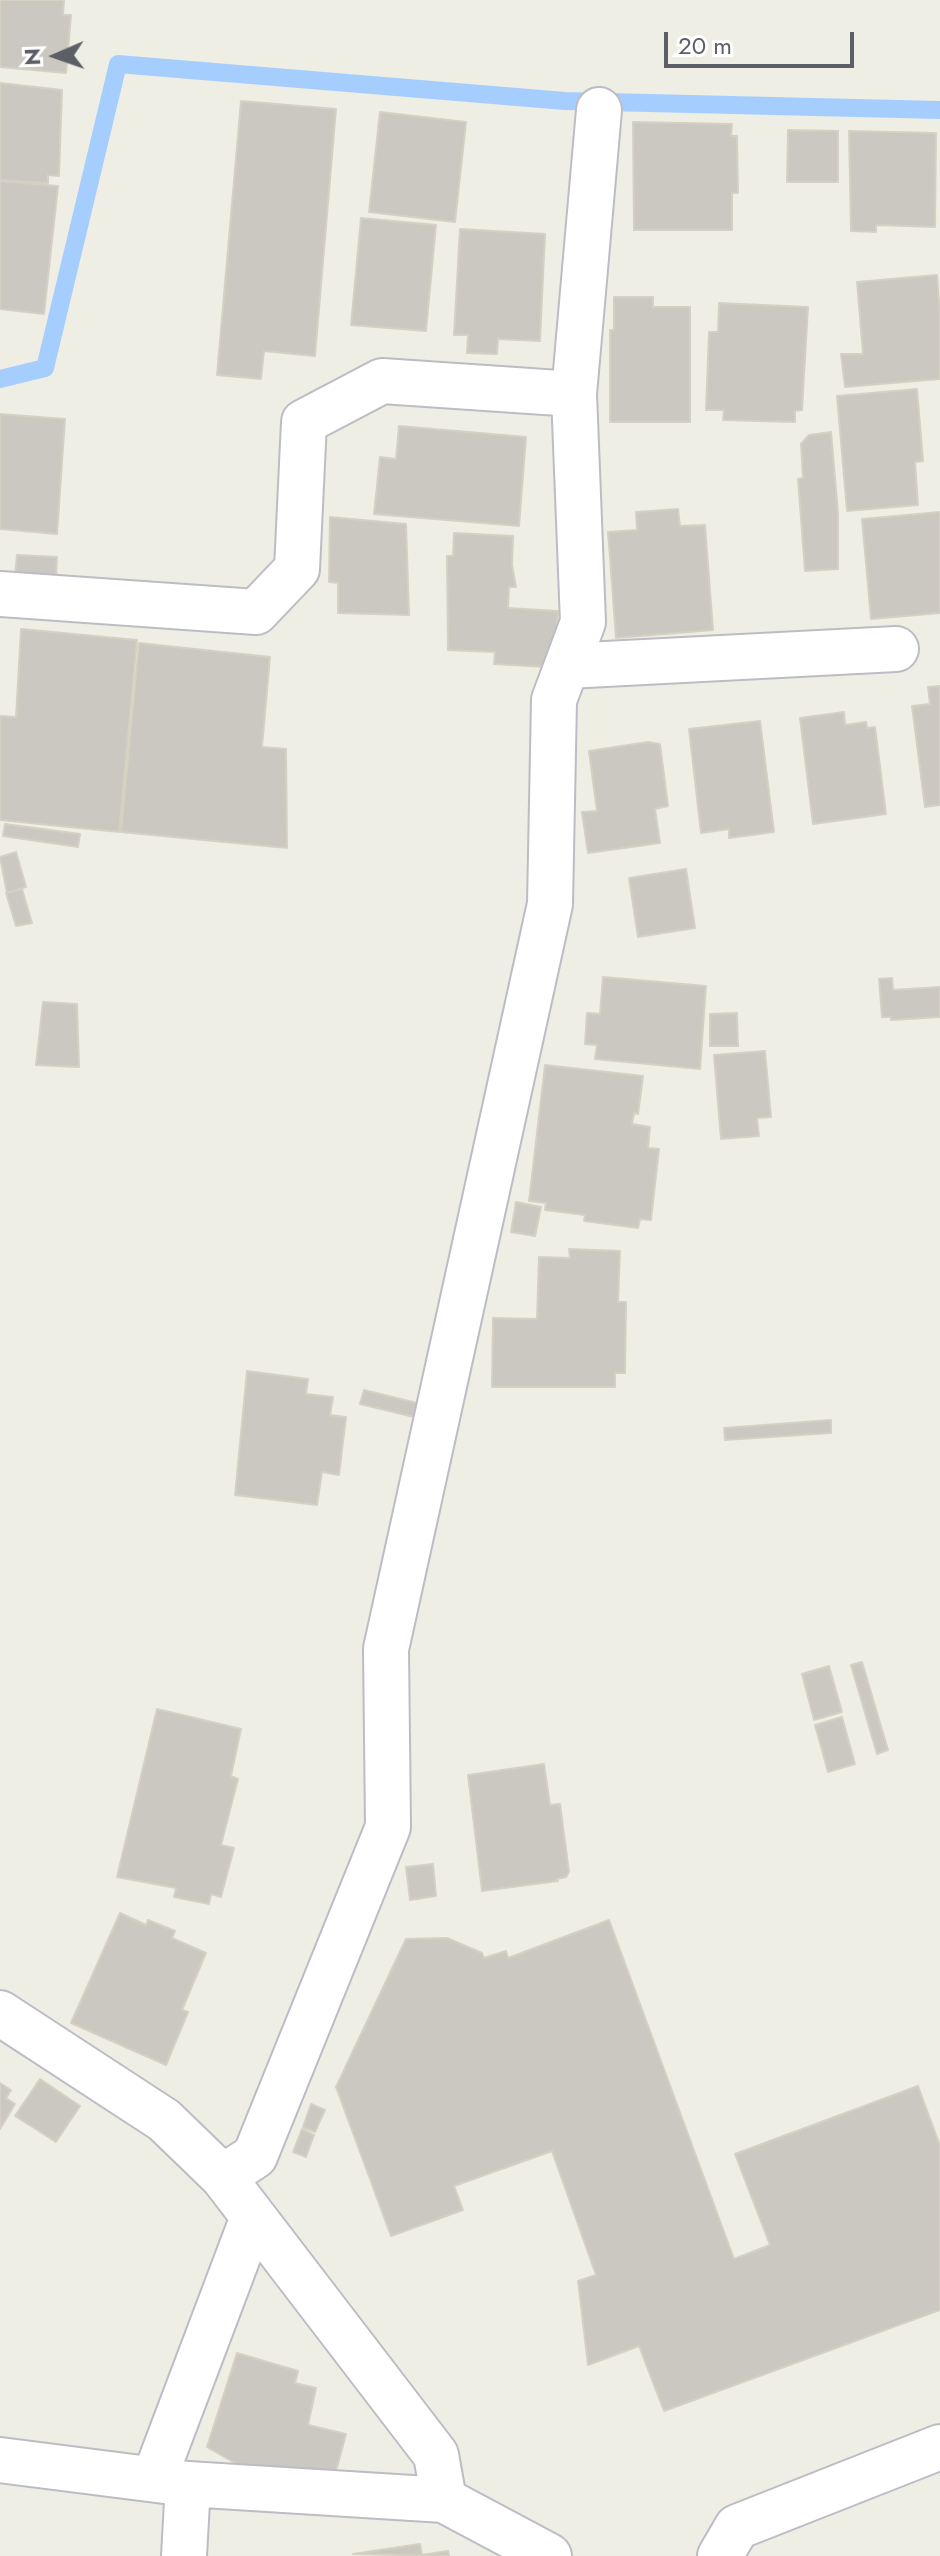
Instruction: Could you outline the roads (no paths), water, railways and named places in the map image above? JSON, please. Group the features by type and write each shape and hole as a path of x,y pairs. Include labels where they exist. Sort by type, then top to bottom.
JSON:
{"street":[{"path":"223,2177 255,2156 388,1827 386,1649 550,904 554,700 583,622 574,394 599,110"},
{"path":"0,594 256,612 297,569 304,422 382,381 574,394"},
{"path":"567,666 896,649"},
{"path":"0,2013 164,2120 223,2177 436,2455 444,2500"},
{"path":"184,2556 171,2482 253,2217"},
{"path":"720,2556 737,2527 940,2447"},
{"path":"0,2460 171,2482 444,2500 549,2556"}],"waterway":[{"path":"0,379 45,368 118,64 565,101 940,110"}]}
